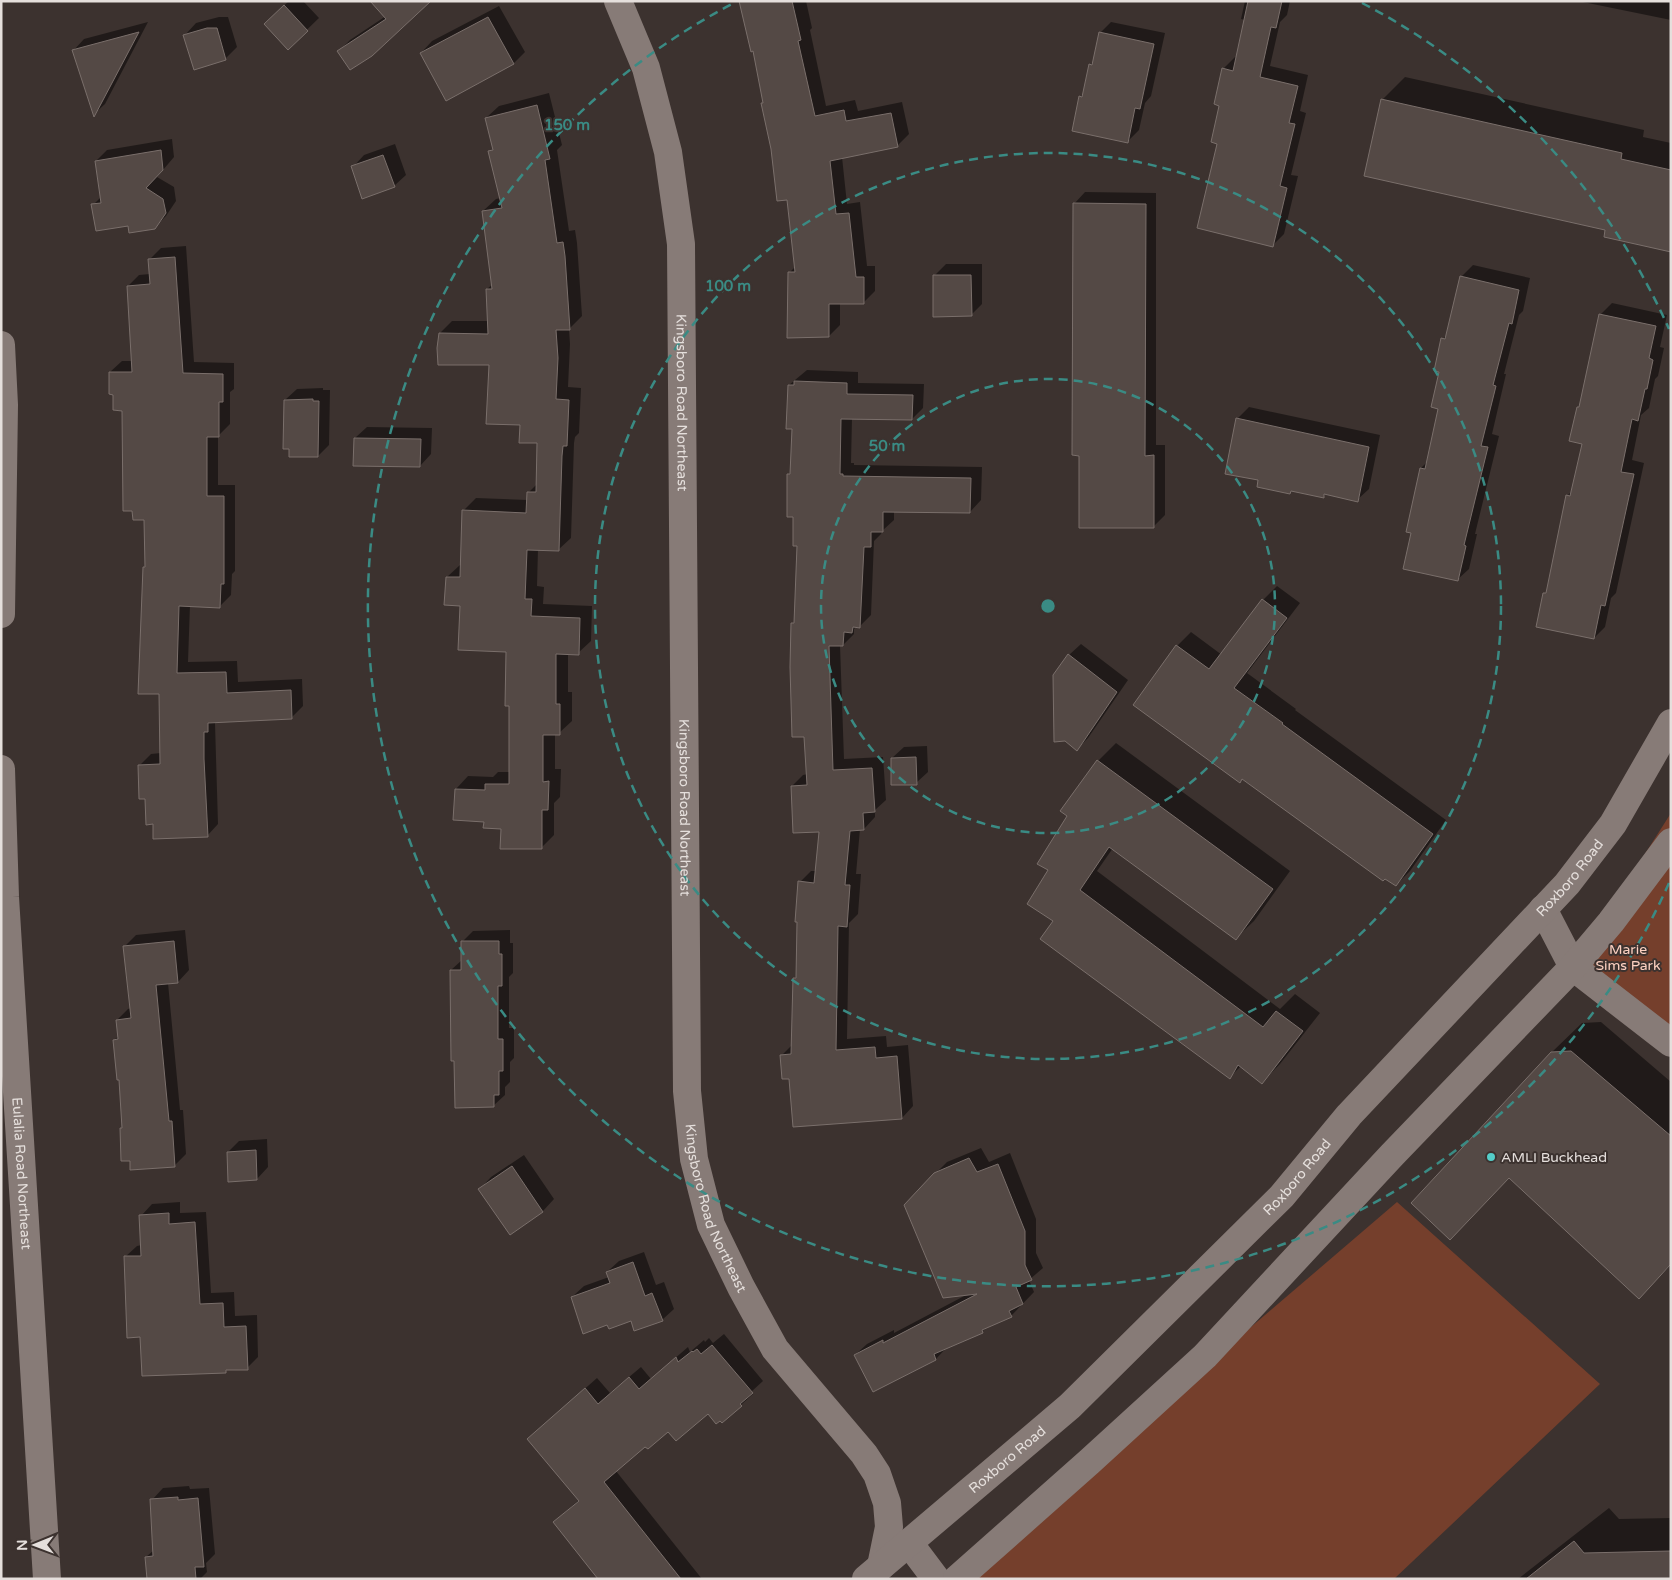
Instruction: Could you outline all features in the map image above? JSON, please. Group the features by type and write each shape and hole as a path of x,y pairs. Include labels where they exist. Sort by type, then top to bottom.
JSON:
{"street":[{"name":"Kingsboro Road Northeast","path":"618,1 646,68 668,152 681,244 687,1091 694,1159 712,1225 741,1287 776,1349 864,1454 877,1474 887,1503 889,1527 873,1572"},
{"path":"1,345 4,405 1,614"},
{"name":"Roxboro Road","path":"873,1572 1070,1406 1276,1203 1349,1115 1566,884 1613,824 1671,723"},
{"name":"Eulalia Road Northeast","path":"1,769 4,897 47,1579"},
{"path":"957,1579 1205,1356 1398,1148 1572,967 1612,922 1671,842"},
{"path":"1543,909 1572,967 1671,1043"},
{"path":"908,1543 936,1579"}],"green space":[{"name":"Marie Sims Park","path":"1671,813 1671,1043 1573,967"},
{"path":"1397,1202 1600,1384 1394,1579 957,1579"}],"building":[{"path":"370,1 431,1 372,56 350,70 337,51 386,19"},
{"path":"739,1 792,1 801,40 798,41 815,116 844,110 846,121 891,113 898,147 830,161 836,214 849,213 856,277 864,277 864,304 829,304 829,337 787,338 788,272 795,272 787,200 777,201 771,149 761,103 763,103 753,51 751,52"},
{"path":"1248,1 1282,1 1276,28 1271,27 1260,77 1298,86 1289,123 1295,124 1280,186 1287,188 1273,247 1197,228 1217,144 1211,142 1219,106 1214,104 1222,68 1233,71"},
{"path":"284,5 308,31 288,50 264,24"},
{"path":"488,17 514,64 446,101 420,53"},
{"path":"207,28 217,28 226,60 194,70 183,35"},
{"path":"139,32 94,117 72,50"},
{"path":"1099,32 1154,44 1140,109 1135,108 1128,143 1072,131 1079,96 1082,97 1089,64 1092,65"},
{"path":"1381,99 1622,153 1621,159 1671,170 1671,252 1604,237 1605,230 1364,176"},
{"path":"537,105 550,159 545,160 557,243 563,242 570,330 556,330 558,358 556,399 569,400 567,446 563,446 562,456 559,551 527,550 525,599 532,599 531,616 580,618 579,655 556,654 556,704 560,704 560,735 543,735 543,782 549,781 548,810 542,810 542,849 500,849 501,829 483,828 484,822 453,820 455,789 485,790 485,784 509,784 509,706 505,706 506,652 458,650 460,606 444,605 446,577 460,577 462,510 526,513 527,492 536,492 537,443 519,443 520,425 486,424 489,365 438,365 437,348 439,333 488,334 486,289 492,289 482,211 502,208 488,151 493,150 485,118"},
{"path":"161,150 163,170 146,188 163,199 166,213 155,229 129,233 128,226 96,231 91,204 101,203 95,161"},
{"path":"383,155 395,187 362,199 351,166"},
{"path":"1073,203 1146,204 1145,456 1154,455 1154,528 1079,528 1079,456 1072,455"},
{"path":"175,257 183,373 223,374 223,402 219,402 219,437 207,437 207,496 224,496 224,584 221,584 220,608 179,606 177,673 226,672 227,693 291,690 292,719 208,723 208,732 204,732 204,759 208,837 153,839 153,824 146,825 145,799 139,799 138,765 160,764 159,694 138,694 143,567 145,567 144,520 133,520 132,511 123,511 122,411 113,410 113,395 109,394 109,372 132,372 127,286 150,284 148,259"},
{"path":"933,275 971,275 972,316 933,317"},
{"path":"1460,276 1519,290 1512,324 1509,323 1493,385 1496,386 1481,446 1488,447 1464,545 1466,546 1458,581 1403,569 1411,533 1406,532 1420,468 1425,469 1438,409 1431,407 1439,372 1434,371 1441,338 1445,339"},
{"path":"1599,314 1656,326 1649,358 1653,360 1647,389 1645,389 1638,421 1632,419 1621,472 1634,474 1605,606 1601,605 1594,639 1536,627 1543,593 1546,593 1566,495 1570,496 1582,444 1569,441 1577,407 1579,407"},
{"path":"794,381 847,383 847,394 913,395 912,420 841,419 840,474 843,474 843,476 971,478 970,513 883,512 883,532 871,532 871,547 864,547 860,628 853,627 852,633 844,632 843,646 829,646 833,770 872,768 875,812 863,813 864,830 850,831 845,885 850,885 847,927 838,926 836,1050 875,1047 876,1058 897,1056 902,1119 793,1127 789,1079 782,1079 780,1055 791,1054 793,978 796,978 797,922 795,922 798,881 814,883 819,832 793,833 791,786 807,785 804,737 792,737 791,623 794,623 797,546 793,546 793,517 787,517 787,474 790,474 792,429 786,429 788,385 794,385"},
{"path":"313,399 313,401 319,401 318,457 289,457 289,449 283,449 284,400"},
{"path":"1236,418 1369,447 1358,502 1324,494 1324,498 1291,491 1290,494 1257,487 1258,480 1225,474"},
{"path":"354,438 421,439 420,467 353,466"},
{"path":"1262,599 1287,618 1234,688 1433,834 1396,886 1385,879 1383,881 1242,779 1240,783 1133,705 1176,645 1209,669"},
{"path":"1068,654 1117,692 1077,751 1065,741 1054,742 1053,675"},
{"path":"916,757 917,785 891,785 891,758"},
{"path":"1097,760 1273,889 1236,940 1109,847 1080,890 1263,1027 1276,1011 1303,1031 1262,1084 1238,1065 1230,1079 1040,939 1053,921 1027,904 1048,870 1037,864 1067,816 1060,811"},
{"path":"174,941 178,983 156,985 169,1121 172,1121 175,1167 130,1170 130,1161 121,1161 120,1128 122,1128 119,1080 117,1080 113,1040 118,1039 116,1020 131,1018 123,946"},
{"path":"461,941 499,941 499,954 502,954 502,986 498,986 498,1039 503,1039 503,1071 499,1071 499,1095 494,1095 494,1107 455,1108 454,1061 451,1061 450,970 461,970"},
{"path":"1571,1051 1671,1136 1671,1264 1639,1299 1509,1178 1450,1240 1411,1203 1551,1052"},
{"path":"256,1150 257,1180 228,1182 227,1152"},
{"path":"969,1158 977,1172 998,1164 1025,1231 1025,1265 1032,1280 1016,1287 1023,1304 1009,1311 1012,1317 982,1330 983,1333 934,1354 936,1360 873,1392 854,1355 883,1340 883,1343 977,1294 943,1298 904,1205 934,1173"},
{"path":"512,1166 543,1212 510,1235 478,1189"},
{"path":"169,1213 169,1224 195,1222 200,1304 223,1303 224,1327 246,1326 248,1370 226,1370 226,1373 142,1376 140,1337 127,1338 124,1256 141,1256 139,1215"},
{"path":"633,1262 645,1296 652,1293 663,1321 634,1331 631,1321 609,1329 607,1325 583,1334 571,1297 610,1283 606,1272"},
{"path":"712,1345 753,1393 740,1404 742,1406 722,1423 720,1421 716,1424 708,1414 676,1441 668,1432 648,1449 645,1447 604,1482 681,1579 598,1579 553,1522 579,1501 527,1439 585,1388 598,1404 629,1377 639,1389 676,1357 678,1362 692,1351 697,1349 701,1354"},
{"path":"178,1497 178,1500 198,1498 204,1567 195,1567 196,1579 147,1579 145,1557 153,1556 150,1499"},
{"path":"1574,1541 1584,1553 1671,1551 1671,1579 1526,1579"}],"place":[{"name":"AMLI Buckhead","path":"1491,1157"}]}
